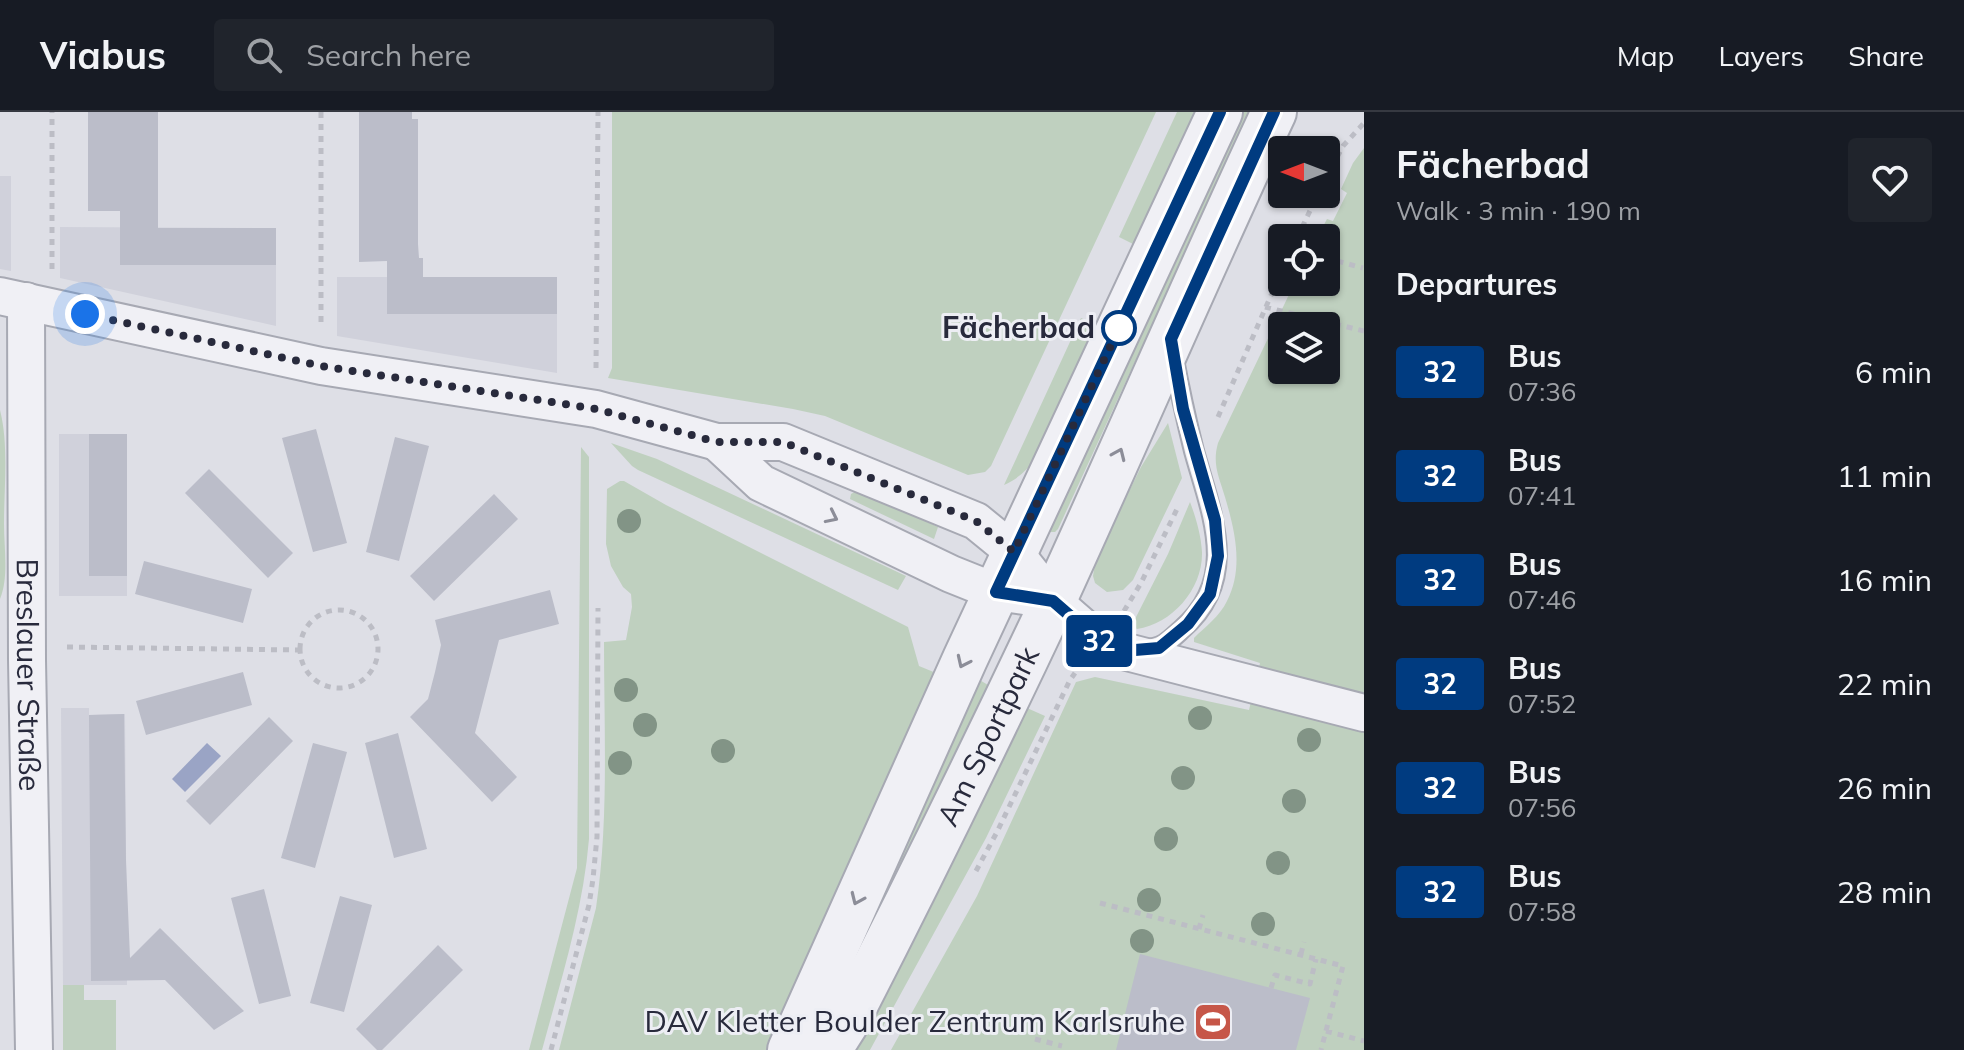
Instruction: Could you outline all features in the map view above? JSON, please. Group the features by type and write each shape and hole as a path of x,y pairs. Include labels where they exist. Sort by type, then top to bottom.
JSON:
{"street":[{"name":"Am Sportpark","path":"790,1050 1014,552 1220,112"},
{"name":"Am Sportpark","path":"829,1050 845,1025 933,854 1053,601 1274,112"},
{"path":"13,298 321,366 596,409 717,442 783,442 976,521 1014,552 1053,601 1111,646 1364,713"},
{"name":"Breslauer Straße","path":"13,298 14,660 34,1050"},
{"path":"717,442 761,483 951,574 996,592 1053,601"}],"lane":[{"path":"1111,646 1159,648 1188,624 1210,594 1218,556 1215,520 1183,409 1171,339"}],"path":[{"path":"13,298 53,268 52,112"},
{"path":"321,112 321,366"},
{"path":"596,409 598,112"},
{"path":"1340,152 1364,123"},
{"path":"1340,262 1363,268"},
{"path":"1111,646 1121,615 1141,583 1198,464 1270,296"},
{"path":"1265,307 1364,331"},
{"path":"551,1050 593,879 597,837 598,608"},
{"path":"337,610 359,615 368,622 377,640 378,650 371,671 360,681 340,688 328,687 309,675 302,663 300,650 307,625 315,617 337,610"},
{"path":"14,660 66,647 300,650"},
{"path":"1100,903 1343,966 1321,1050"},
{"path":"1199,929 1203,915"},
{"path":"1301,954 1304,942"},
{"path":"1271,988 1275,975 1310,984 1316,959"},
{"path":"1326,1031 1364,1041"},
{"path":"1035,1039 1062,1046"}],"shaded area":[{"path":"0,176 11,176 11,271 0,269"},
{"path":"60,227 276,228 276,326 60,278"},
{"path":"337,277 557,277 557,373 337,336"},
{"path":"59,434 127,434 127,596 59,596"},
{"path":"61,708 89,708 89,715 125,714 127,985 63,985"}],"green space":[{"path":"612,112 1156,112 991,466 985,472 968,475 825,416 608,378 612,368"},
{"path":"1177,112 1197,112 1135,245 1119,237"},
{"path":"1235,112 1250,112 1058,529 1050,532 1048,527"},
{"path":"1364,148 1364,1050 891,1050 977,896 1076,682 1095,677 1249,710 1260,663 1194,642 1194,638 1224,606 1235,576 1235,536 1217,470 1216,451 1268,338 1268,384 1340,384 1340,312 1281,312 1288,296 1340,296 1340,224 1324,224 1327,219 1333,221 1340,208 1347,193 1341,189"},
{"path":"1081,318 1098,326 1036,458 1022,474 1004,485"},
{"path":"0,410 5,452 5,562 0,599"},
{"path":"1168,423 1182,478 1133,580 1123,590 1107,592 1095,583 1096,558 1141,467"},
{"path":"611,443 657,459 906,576 898,590 638,470"},
{"path":"581,447 589,457 589,839 577,919 542,1050 529,1050 577,868"},
{"path":"620,481 908,627 919,666 936,673 768,1050 559,1050 596,908 600,875 605,775 604,642 626,640 632,607 631,594 623,587 611,566 606,544 607,489"},
{"path":"858,490 938,527 934,539 850,499 851,494"},
{"path":"1190,502 1202,552 1197,579 1173,612 1150,626 1137,629 1133,623"},
{"path":"978,679 988,685 884,920 828,995"},
{"path":"1027,708 1045,716 986,838 870,1050 845,1050 950,859"},
{"path":"63,985 84,985 84,1000 116,1000 116,1050 63,1050"}],"water":[{"path":"207,743 221,756 185,792 172,779"}],"building":[{"path":"88,112 158,112 158,228 276,228 276,265 120,265 120,211 88,211"},
{"path":"359,112 412,112 412,119 418,119 418,244 419,258 423,258 423,277 557,277 557,314 387,314 387,261 359,262"},
{"path":"316,429 347,543 313,552 282,438"},
{"path":"89,434 127,434 127,576 89,576"},
{"path":"395,437 429,446 399,561 366,552"},
{"path":"209,469 293,553 268,578 185,493"},
{"path":"494,494 518,519 434,601 410,576"},
{"path":"144,561 252,589 243,623 135,594"},
{"path":"550,590 559,624 499,640 475,733 517,777 492,802 410,717 428,699 435,672 441,645 435,620"},
{"path":"243,672 252,705 146,735 136,701"},
{"path":"124,714 130,958 160,928 244,1011 214,1030 165,980 91,981 89,715"},
{"path":"269,717 293,741 210,825 186,801"},
{"path":"398,733 427,849 394,858 365,743"},
{"path":"313,743 347,752 315,868 281,858"},
{"path":"264,889 291,996 259,1004 231,898"},
{"path":"340,896 372,905 344,1012 310,1003"},
{"path":"438,945 463,970 382,1050 377,1050 356,1029"},
{"name":"DAV Kletter Boulder Zentrum Karlsruhe","path":"1140,954 1310,998 1296,1050 1116,1050"}],"bus line":[{"name":"32","path":"1220,112 996,592 1053,601 1100,642 1123,651 1159,648 1188,624 1210,594 1218,556 1215,520 1183,409 1171,339 1274,112"}],"place":[{"name":"Fächerbad","path":"1119,328"},
{"name":"DAV Kletter Boulder Zentrum Karlsruhe","path":"1213,1022"}],"route":[{"path":"85,314 321,366 596,409 717,442 783,442 976,521 1014,552 1119,328"}]}
